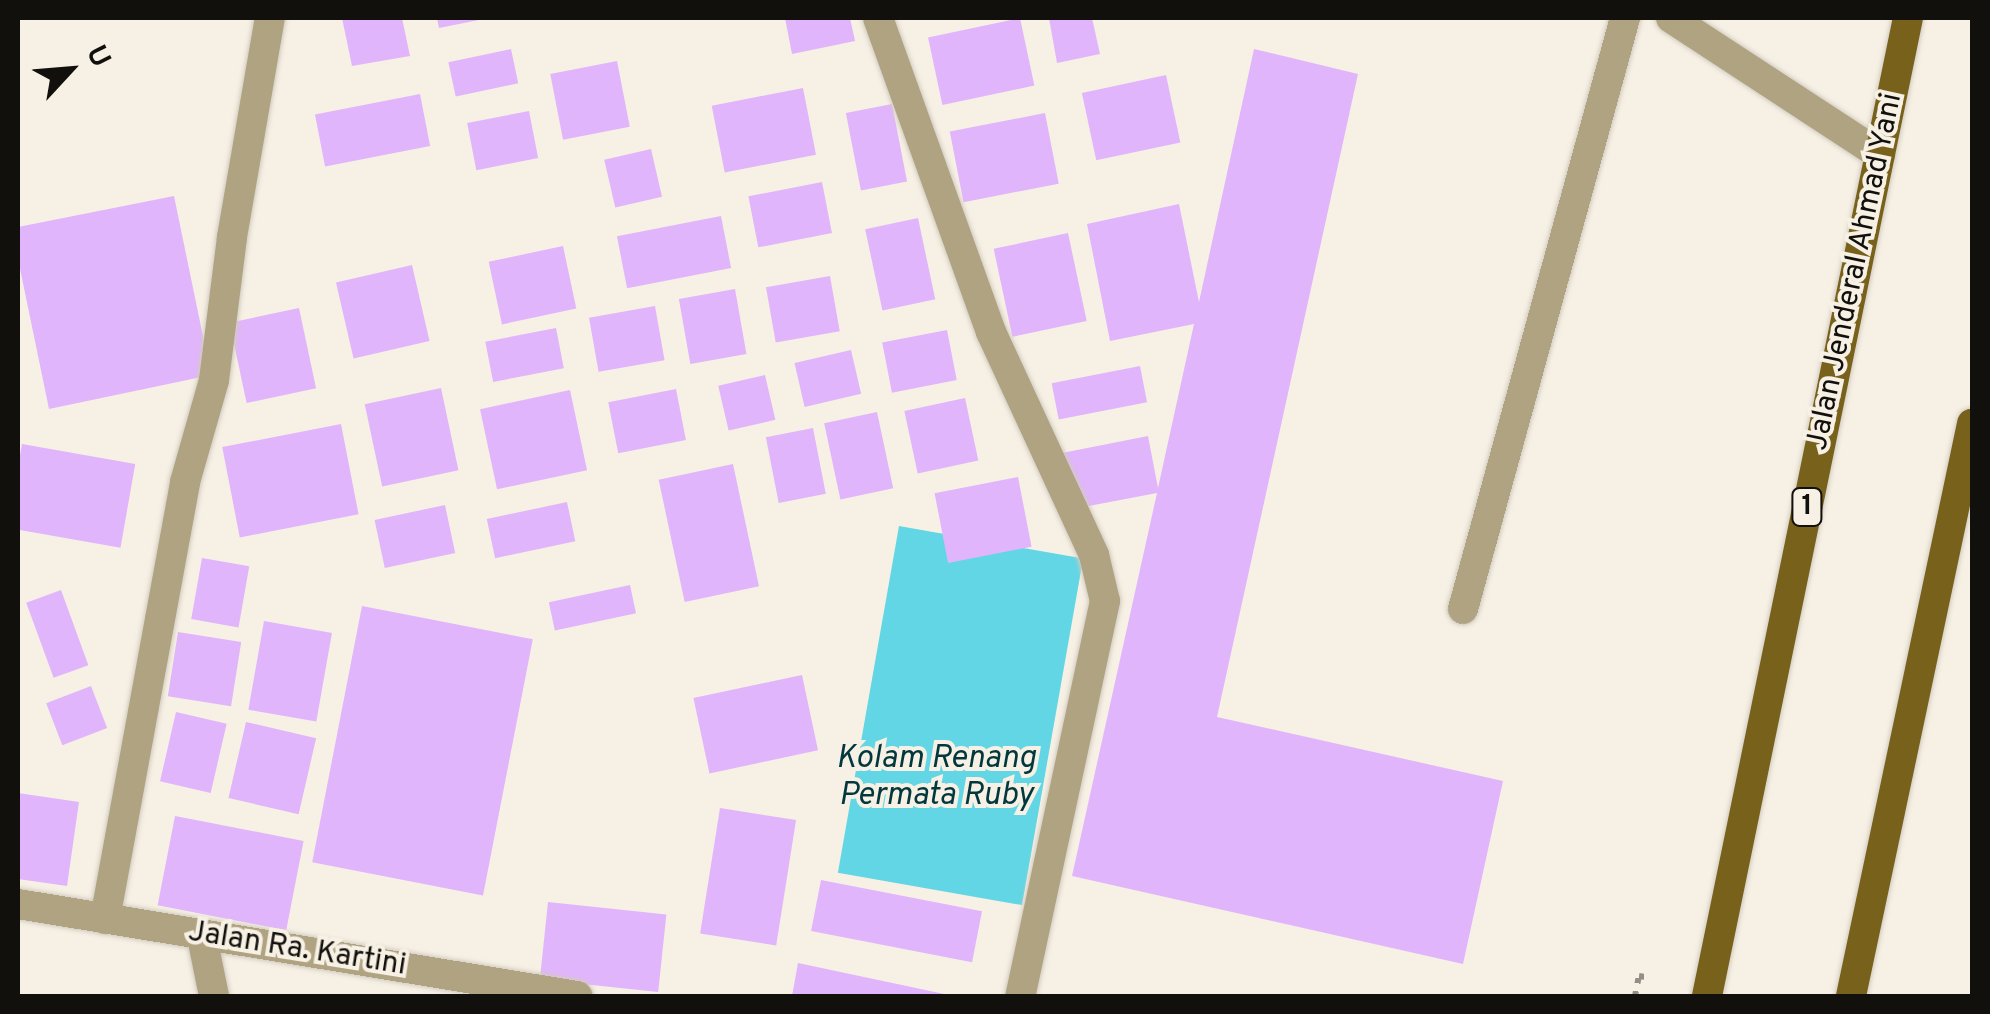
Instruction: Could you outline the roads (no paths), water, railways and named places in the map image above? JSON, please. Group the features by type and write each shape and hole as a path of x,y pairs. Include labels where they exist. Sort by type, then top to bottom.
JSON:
{"main road":[{"name":"Jalan Jenderal Ahmad Yani","path":"1707,996 1908,18"},
{"path":"1852,996 1972,424"}],"street":[{"path":"105,919 185,482 214,380 232,237 270,18"},
{"path":"878,18 991,332 1094,555 1105,601 1020,996"},
{"path":"1464,609 1625,18"},
{"path":"1671,18 1880,155"},
{"name":"Jalan Ra. Kartini","path":"18,904 577,996"},
{"path":"202,937 214,996"}],"water":[{"name":"Kolam Renang Permata Ruby","path":"899,526 1083,558 1022,905 838,873"}]}
